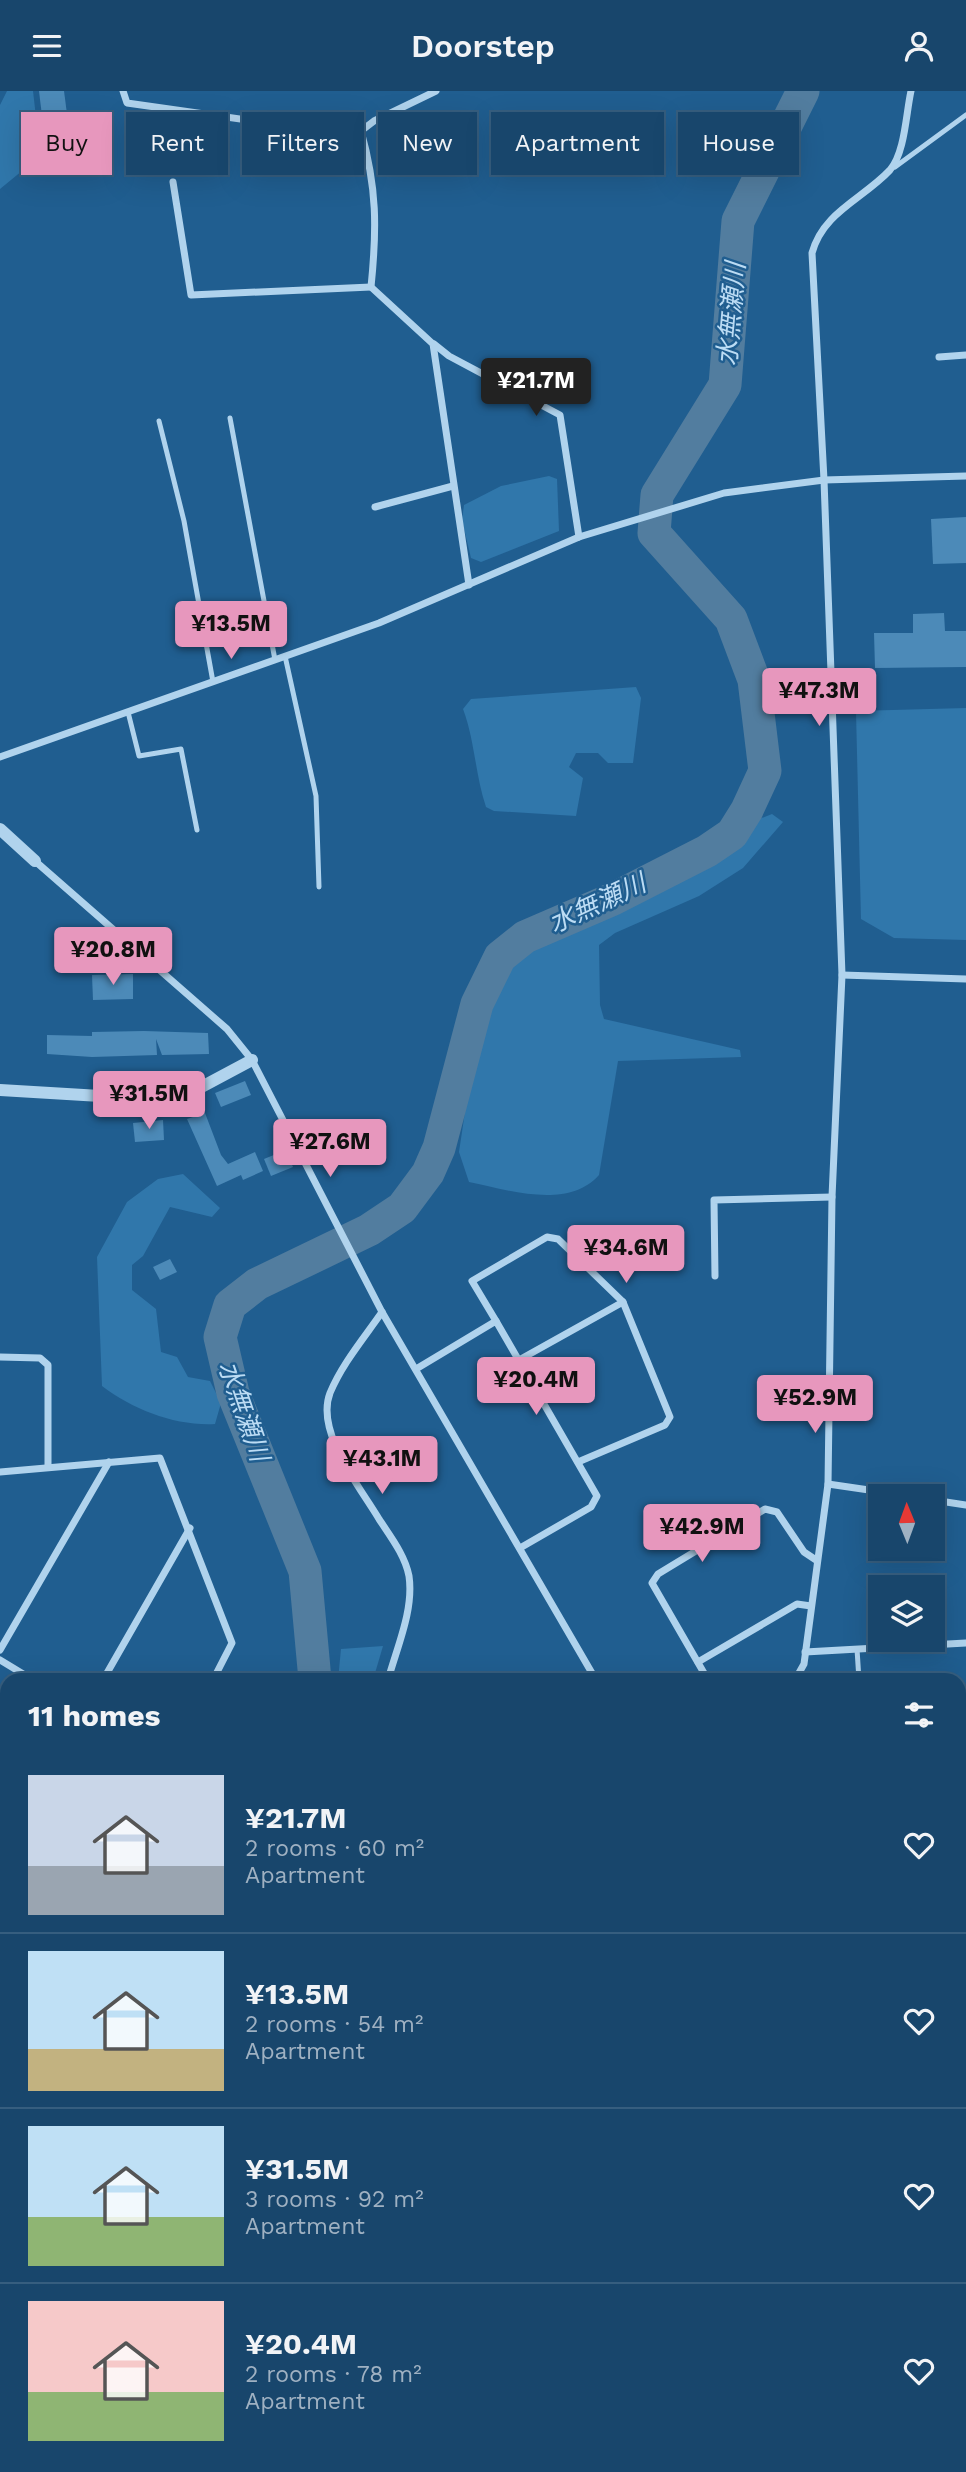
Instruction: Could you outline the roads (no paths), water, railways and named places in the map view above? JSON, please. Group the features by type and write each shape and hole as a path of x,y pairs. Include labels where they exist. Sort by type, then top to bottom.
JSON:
{"street":[{"path":"123,91 127,103 242,119"},
{"path":"364,129 374,121 436,91"},
{"path":"801,1673 828,1484 832,1197 842,975 824,480 812,253 818,236 832,218 891,169 900,143 911,91"},
{"path":"364,142 374,177 376,236 371,287"},
{"path":"173,182 191,295 371,287 449,356 560,415 579,537"},
{"path":"433,344 469,585"},
{"path":"939,357 966,355"},
{"path":"0,757 379,623 579,537 647,516 734,491 824,480 966,476"},
{"path":"375,507 453,486"},
{"path":"0,829 227,1029 252,1060 382,1312 592,1673"},
{"path":"842,975 966,979"},
{"path":"0,1090 167,1100 179,1098 252,1060"},
{"path":"715,1276 714,1200 832,1197"},
{"path":"520,1548 595,1502 597,1496 472,1281 547,1237 558,1239 623,1302 670,1417 665,1425 578,1462"},
{"path":"519,1360 623,1302"},
{"path":"382,1312 345,1365 329,1396 329,1431 343,1460 397,1547 408,1574 410,1600 390,1673"},
{"path":"415,1369 496,1321"},
{"path":"0,1357 40,1358 48,1365 48,1467"},
{"path":"0,1472 160,1458 190,1528 232,1643 217,1673"},
{"path":"0,1650 109,1462"},
{"path":"828,1484 868,1490"},
{"path":"945,1502 966,1505"},
{"path":"704,1673 652,1583 658,1574 765,1509 778,1512 804,1552 816,1560"},
{"path":"107,1673 190,1528"},
{"path":"698,1662 797,1604 811,1606"},
{"path":"805,1651 966,1643"},
{"path":"0,1660 21,1673"}],"lane":[{"path":"891,169 966,115"},
{"path":"230,418 275,660"},
{"path":"159,421 184,521 213,682"},
{"path":"285,656 316,796 319,887"},
{"path":"128,712 139,755 181,750 197,830"},
{"path":"857,1649 859,1673"}],"waterway":[{"name":"水無瀬川","path":"314,1673 305,1571 233,1393 220,1337 230,1305 257,1284 369,1230 402,1208 428,1173 439,1148 477,1004 500,957 525,937 613,899 707,851 732,834 747,810 765,771 754,680 731,619 654,533 657,495 725,385 738,221 803,91"}]}
